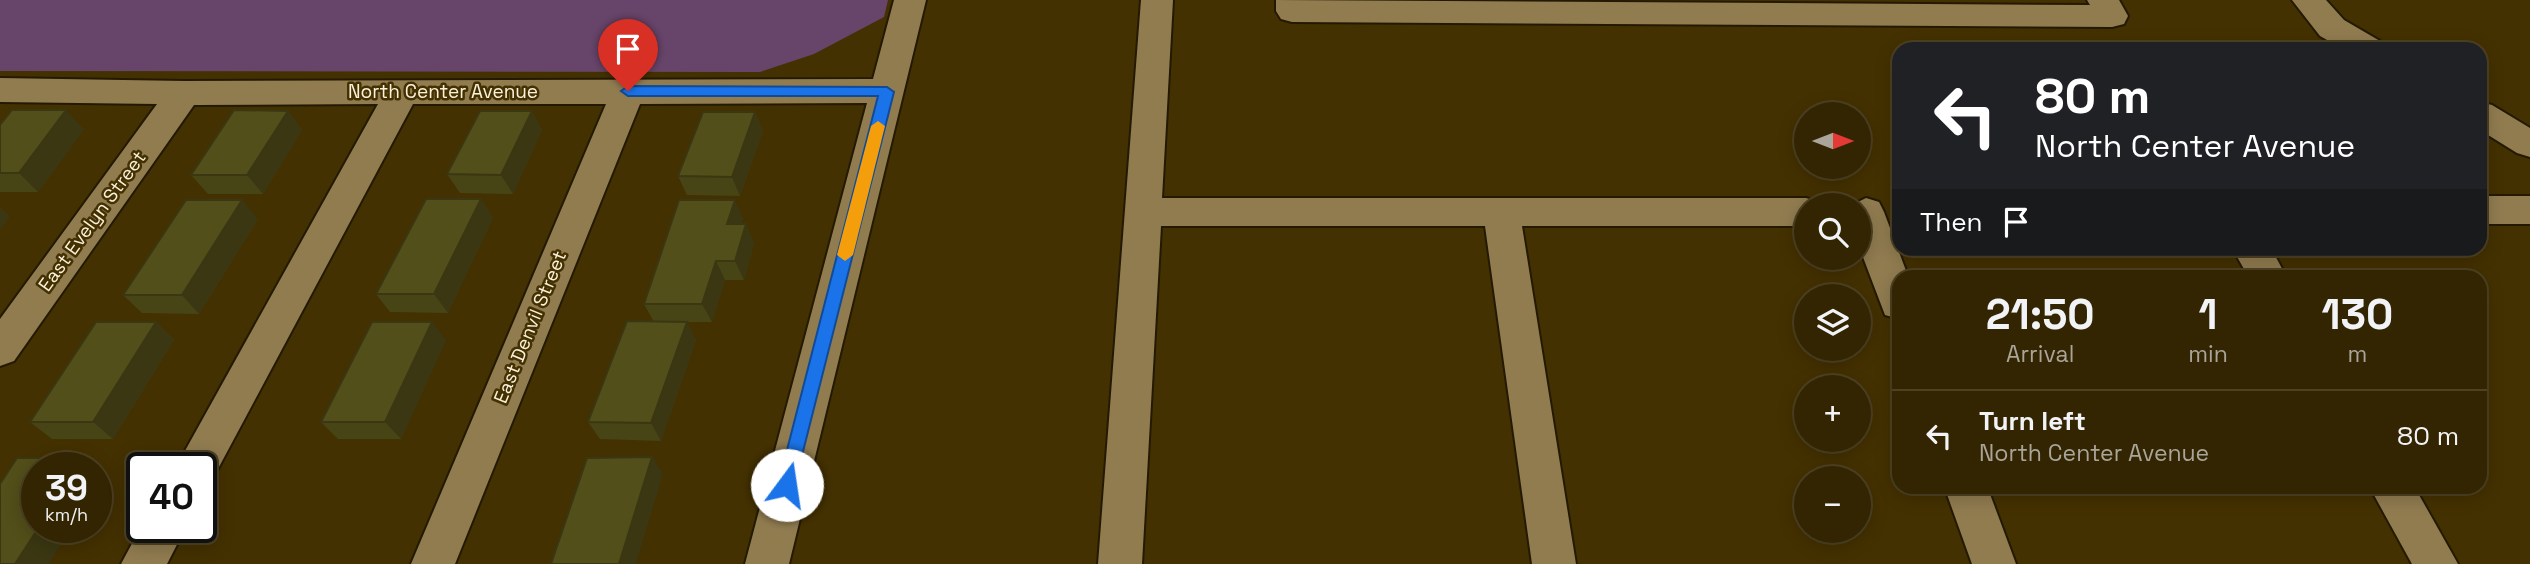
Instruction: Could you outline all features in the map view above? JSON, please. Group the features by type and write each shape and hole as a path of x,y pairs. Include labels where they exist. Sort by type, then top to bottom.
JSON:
{"street":[{"path":"767,564 910,0"},
{"path":"1120,564 1157,0"},
{"path":"1292,0 1293,11 2112,16 2103,0"},
{"path":"2308,0 2332,28 2356,42"},
{"name":"North Center Avenue","path":"0,90 184,93 887,92"},
{"name":"East Denvil Street","path":"433,564 628,91"},
{"path":"205,452 403,92"},
{"name":"East Evelyn Street","path":"0,350 184,93"},
{"path":"2487,118 2530,144"},
{"path":"2487,210 2530,210"},
{"path":"1501,211 1553,564"},
{"path":"1144,212 1794,212"},
{"path":"1874,212 1892,278"},
{"path":"1968,494 1994,564"},
{"path":"2395,494 2436,564"},
{"path":"143,564 155,543"}],"shaded area":[{"path":"0,0 888,0 884,17 814,54 760,72 0,71"}],"building":[{"path":"12,110 66,110 19,173 0,173 0,125"},
{"path":"234,110 288,111 247,175 191,175"},
{"path":"480,111 532,111 501,175 447,174"},
{"path":"703,112 755,112 732,177 678,176"},
{"path":"426,199 481,199 434,294 376,294"},
{"path":"186,200 242,200 182,295 123,295"},
{"path":"679,200 735,200 727,224 746,224 735,261 716,261 702,304 644,304"},
{"path":"627,321 687,322 651,423 588,422"},
{"path":"96,322 156,322 93,422 30,422"},
{"path":"372,322 432,322 385,422 321,422"},
{"path":"652,457 619,564 551,564 587,458"},
{"path":"17,458 21,458 21,543 29,543 15,564 0,564 0,484"}],"slow traffic":[{"path":"845,255 878,126"}],"route":[{"path":"628,91 887,92 787,485"}]}
